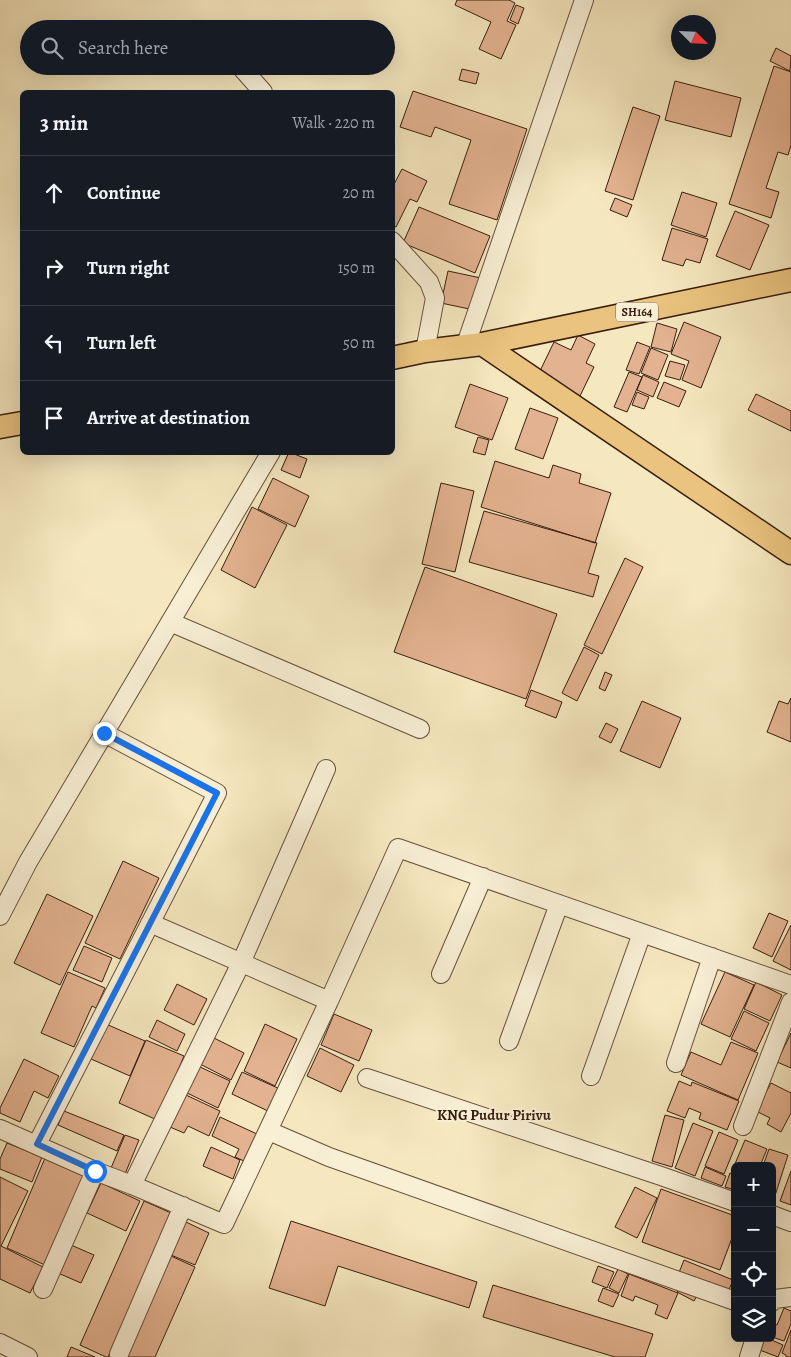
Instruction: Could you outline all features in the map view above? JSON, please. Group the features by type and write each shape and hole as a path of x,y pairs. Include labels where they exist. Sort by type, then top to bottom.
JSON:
{"main road":[{"name":"SH164","path":"395,357 425,351 474,345 791,280"},
{"path":"474,345 791,553"},
{"path":"0,427 20,423"}],"street":[{"path":"474,345 584,0"},
{"path":"248,75 261,90"},
{"path":"395,243 429,282 435,298 425,351"},
{"path":"0,916 28,862 269,455"},
{"path":"170,622 420,730"},
{"path":"37,1144 217,793 104,733"},
{"path":"132,1185 241,963 326,769"},
{"path":"0,1128 95,1171 224,1224 269,1131 398,848 791,985"},
{"path":"441,974 482,877"},
{"path":"509,1041 559,904"},
{"path":"150,923 329,1001"},
{"path":"591,1076 642,933"},
{"path":"676,1063 712,957"},
{"path":"743,1126 791,1002"},
{"path":"366,1078 731,1201"},
{"path":"269,1131 329,1158 731,1300"},
{"path":"43,1289 95,1171"},
{"path":"119,1354 183,1206"},
{"path":"776,1216 791,1222"},
{"path":"776,1299 791,1297"},
{"path":"749,1357 754,1342"},
{"path":"0,1343 28,1357"}],"building":[{"path":"457,0 509,0 515,3 507,21 516,25 501,59 479,49 491,22 455,5"},
{"path":"516,5 524,8 518,24 510,20"},
{"path":"776,48 791,56 790,71 770,61"},
{"path":"774,66 791,72 791,145 788,155 778,152 766,188 779,192 771,218 729,204"},
{"path":"462,69 479,73 476,84 459,80"},
{"path":"675,81 741,98 731,137 665,120"},
{"path":"413,91 527,129 497,220 449,204 471,140 435,127 431,137 400,127"},
{"path":"633,107 660,116 633,200 605,191"},
{"path":"402,169 427,181 417,202 410,199 396,227 395,226 395,182"},
{"path":"682,192 717,203 706,237 671,225"},
{"path":"615,198 632,205 627,217 610,210"},
{"path":"419,207 490,236 475,273 403,243"},
{"path":"735,211 769,225 750,270 716,256"},
{"path":"672,228 708,239 700,263 686,259 683,266 662,260"},
{"path":"448,271 481,278 474,310 441,303"},
{"path":"684,322 721,337 701,388 682,380 689,361 671,354"},
{"path":"657,323 677,329 671,352 651,347"},
{"path":"578,335 595,344 586,363 594,367 580,396 538,375 554,342 571,350"},
{"path":"637,342 650,347 639,374 626,370"},
{"path":"651,348 668,355 658,380 641,373"},
{"path":"670,361 685,365 680,380 665,376"},
{"path":"629,372 642,377 627,412 614,407"},
{"path":"643,375 659,382 653,397 637,390"},
{"path":"664,382 686,391 679,407 657,398"},
{"path":"470,384 508,398 492,440 455,427"},
{"path":"637,392 649,397 644,409 632,405"},
{"path":"756,394 791,411 791,431 748,410"},
{"path":"530,408 558,418 543,459 515,449"},
{"path":"478,437 489,440 485,455 473,452"},
{"path":"288,455 297,455 307,459 300,478 281,470"},
{"path":"495,461 549,478 553,465 581,474 579,483 611,493 595,543 481,507"},
{"path":"273,478 309,496 295,527 258,509"},
{"path":"441,483 474,491 455,572 422,564"},
{"path":"252,507 287,525 255,588 221,570"},
{"path":"484,511 597,543 588,573 599,576 593,597 469,562"},
{"path":"625,558 643,567 602,654 584,645"},
{"path":"425,567 557,614 526,699 394,652"},
{"path":"584,647 599,655 577,701 562,693"},
{"path":"605,672 612,675 605,691 599,688"},
{"path":"531,690 562,702 556,718 525,706"},
{"path":"791,698 791,742 767,732 779,701 788,704"},
{"path":"642,701 681,718 660,768 620,751"},
{"path":"606,723 618,729 611,743 599,737"},
{"path":"123,861 159,878 120,959 85,943"},
{"path":"47,894 93,916 60,985 14,963"},
{"path":"769,913 788,921 772,957 753,948"},
{"path":"791,925 791,970 773,961"},
{"path":"84,946 112,958 102,982 73,970"},
{"path":"68,972 105,988 96,1008 92,1006 74,1047 41,1033"},
{"path":"725,972 754,985 730,1037 701,1024"},
{"path":"756,982 782,995 770,1021 744,1009"},
{"path":"177,984 207,999 194,1025 164,1010"},
{"path":"744,1011 769,1023 756,1051 731,1039"},
{"path":"334,1014 372,1030 359,1061 321,1045"},
{"path":"157,1020 185,1034 177,1051 149,1037"},
{"path":"106,1024 145,1041 130,1076 91,1059"},
{"path":"265,1024 297,1039 275,1086 244,1071"},
{"path":"791,1033 791,1068 777,1062"},
{"path":"212,1037 244,1053 231,1080 200,1064"},
{"path":"146,1040 184,1056 157,1120 119,1103"},
{"path":"731,1042 758,1053 738,1100 681,1075 691,1052 721,1065"},
{"path":"320,1048 354,1065 341,1092 307,1076"},
{"path":"24,1059 59,1076 48,1098 34,1091 20,1122 0,1113 0,1108"},
{"path":"198,1066 230,1081 218,1108 185,1092"},
{"path":"242,1072 280,1089 270,1112 232,1094"},
{"path":"679,1081 691,1086 692,1082 739,1101 727,1130 699,1119 701,1113 689,1108 685,1118 667,1111"},
{"path":"771,1083 791,1093 791,1113 781,1132 767,1124 770,1118 756,1111"},
{"path":"186,1095 220,1111 209,1136 188,1126 184,1133 170,1127"},
{"path":"64,1111 124,1135 117,1151 58,1125"},
{"path":"665,1115 684,1120 672,1167 652,1161"},
{"path":"220,1117 257,1134 244,1161 235,1157 239,1149 212,1136"},
{"path":"693,1123 713,1131 695,1176 675,1168"},
{"path":"719,1132 738,1140 724,1174 705,1166"},
{"path":"125,1135 139,1140 125,1174 111,1168"},
{"path":"745,1140 767,1149 762,1162 736,1162"},
{"path":"7,1143 42,1157 32,1182 0,1169 0,1159"},
{"path":"211,1147 240,1160 233,1179 203,1166"},
{"path":"769,1149 788,1155 776,1193 776,1162 764,1162"},
{"path":"45,1158 84,1175 45,1265 7,1248"},
{"path":"705,1167 726,1176 722,1186 701,1178"},
{"path":"791,1171 791,1205 780,1201"},
{"path":"730,1173 731,1189 725,1187"},
{"path":"0,1177 28,1191 1,1246 43,1267 30,1293 0,1279"},
{"path":"101,1183 140,1201 126,1231 87,1213"},
{"path":"635,1187 657,1198 637,1238 615,1227"},
{"path":"661,1189 731,1215 731,1241 720,1270 642,1242"},
{"path":"144,1201 171,1213 108,1357 106,1357 80,1345"},
{"path":"291,1221 477,1282 469,1308 338,1266 325,1306 269,1288"},
{"path":"186,1222 209,1233 195,1265 171,1255"},
{"path":"71,1245 94,1255 81,1283 58,1273"},
{"path":"171,1256 195,1267 155,1357 126,1357"},
{"path":"684,1260 731,1279 731,1285 726,1297 678,1275"},
{"path":"598,1266 614,1272 607,1288 592,1282"},
{"path":"618,1269 628,1274 619,1293 609,1288"},
{"path":"629,1274 678,1293 667,1319 655,1314 658,1305 635,1296 633,1301 621,1296"},
{"path":"681,1283 699,1292 694,1301 677,1292"},
{"path":"493,1285 653,1334 645,1357 615,1357 483,1317"},
{"path":"603,1288 619,1294 613,1307 598,1301"},
{"path":"784,1308 791,1311 791,1324 784,1341 776,1338 777,1325"},
{"path":"791,1330 791,1357 786,1357 782,1353"},
{"path":"760,1342 776,1342 783,1345 778,1357 757,1349"},
{"path":"71,1347 95,1357 67,1357"}],"district":[{"name":"KNG Pudur Pirivu","path":"494,1115"}],"route":[{"path":"95,1171 37,1144 217,793 104,733"}]}
